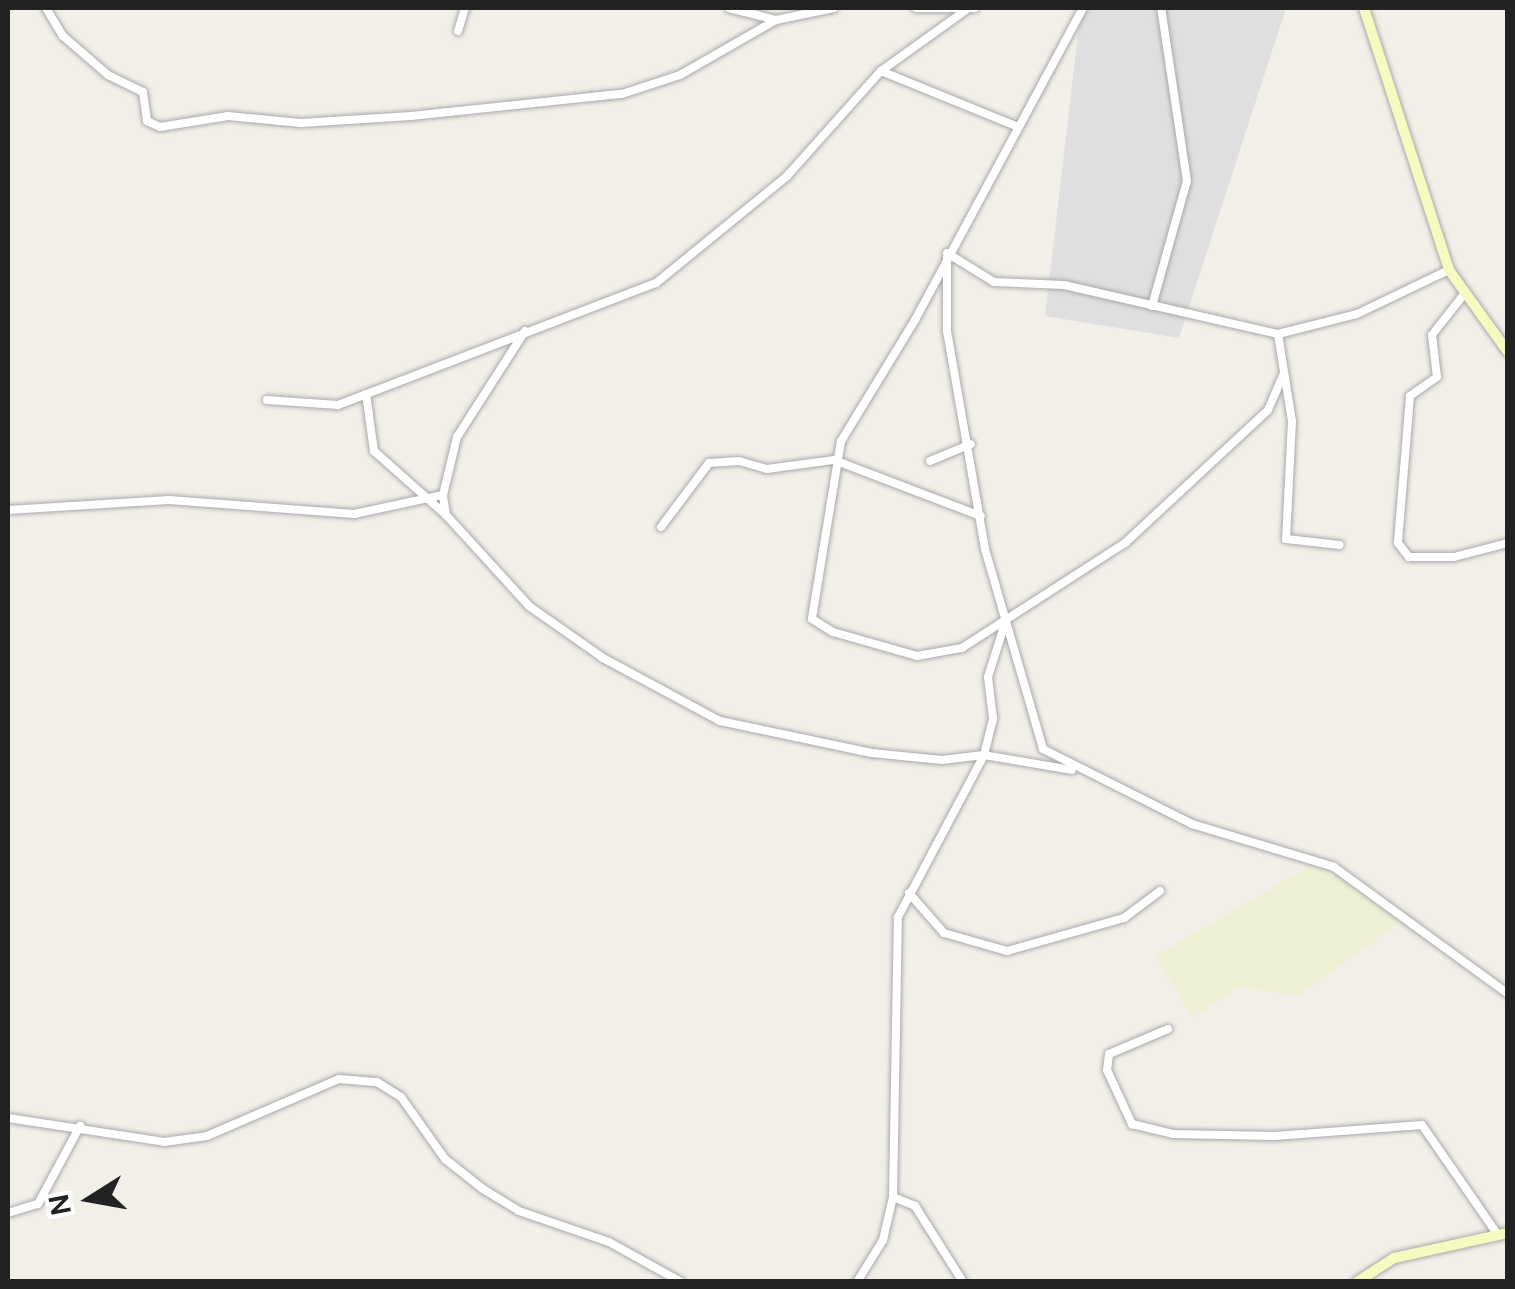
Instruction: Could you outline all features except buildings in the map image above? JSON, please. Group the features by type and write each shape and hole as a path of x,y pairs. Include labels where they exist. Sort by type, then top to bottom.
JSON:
{"street":[{"path":"46,8 63,36 108,75 143,92 147,121 160,126 228,116 301,123 411,116 622,94 680,75 776,20 834,8"},
{"path":"458,31 465,8"},
{"path":"729,8 776,20"},
{"path":"916,8 970,8"},
{"path":"267,400 328,407 656,282 787,176 881,71 970,8"},
{"path":"1083,8 834,460 810,607 820,628 938,656 1006,622 1125,543 1268,410 1284,373"},
{"path":"1152,306 1188,180 1162,8"},
{"path":"1364,8 1449,270 1508,352"},
{"path":"881,71 1018,128"},
{"path":"948,253 994,282 1055,284 1278,334 1357,314 1449,270"},
{"path":"948,253 947,331 981,516 1034,733 1043,749 1192,824 1334,868 1508,994"},
{"path":"1465,294 1432,335 1437,376 1410,396 1398,543 1409,557 1454,556 1508,543"},
{"path":"446,515 443,495 457,437 525,332"},
{"path":"1278,334 1292,421 1286,539 1340,545"},
{"path":"366,394 374,452 446,515 548,622 720,721 872,753 942,760 984,756 1082,771"},
{"path":"930,462 970,444"},
{"path":"661,527 709,463 739,461 767,469 834,460 981,516"},
{"path":"8,510 170,500 354,514 443,495"},
{"path":"857,1282 882,1240 894,1197 898,917 984,756 992,718 988,678 1006,622"},
{"path":"909,892 944,933 1007,952 1124,918 1160,891"},
{"path":"1168,1029 1119,1048 1106,1062 1132,1124 1172,1134 1275,1136 1422,1125 1503,1234 1394,1258 1357,1282"},
{"path":"8,1118 80,1126 164,1142 207,1136 339,1079 376,1082 401,1097 445,1159 482,1190 519,1211 609,1242 681,1282"},
{"path":"8,1213 38,1204 80,1126"},
{"path":"894,1197 914,1206 963,1282"}],"shaded area":[{"path":"1081,8 1286,8 1179,338 1045,316"}],"green space":[{"path":"1310,866 1340,875 1401,922 1297,996 1239,987 1193,1018 1155,956"}]}
